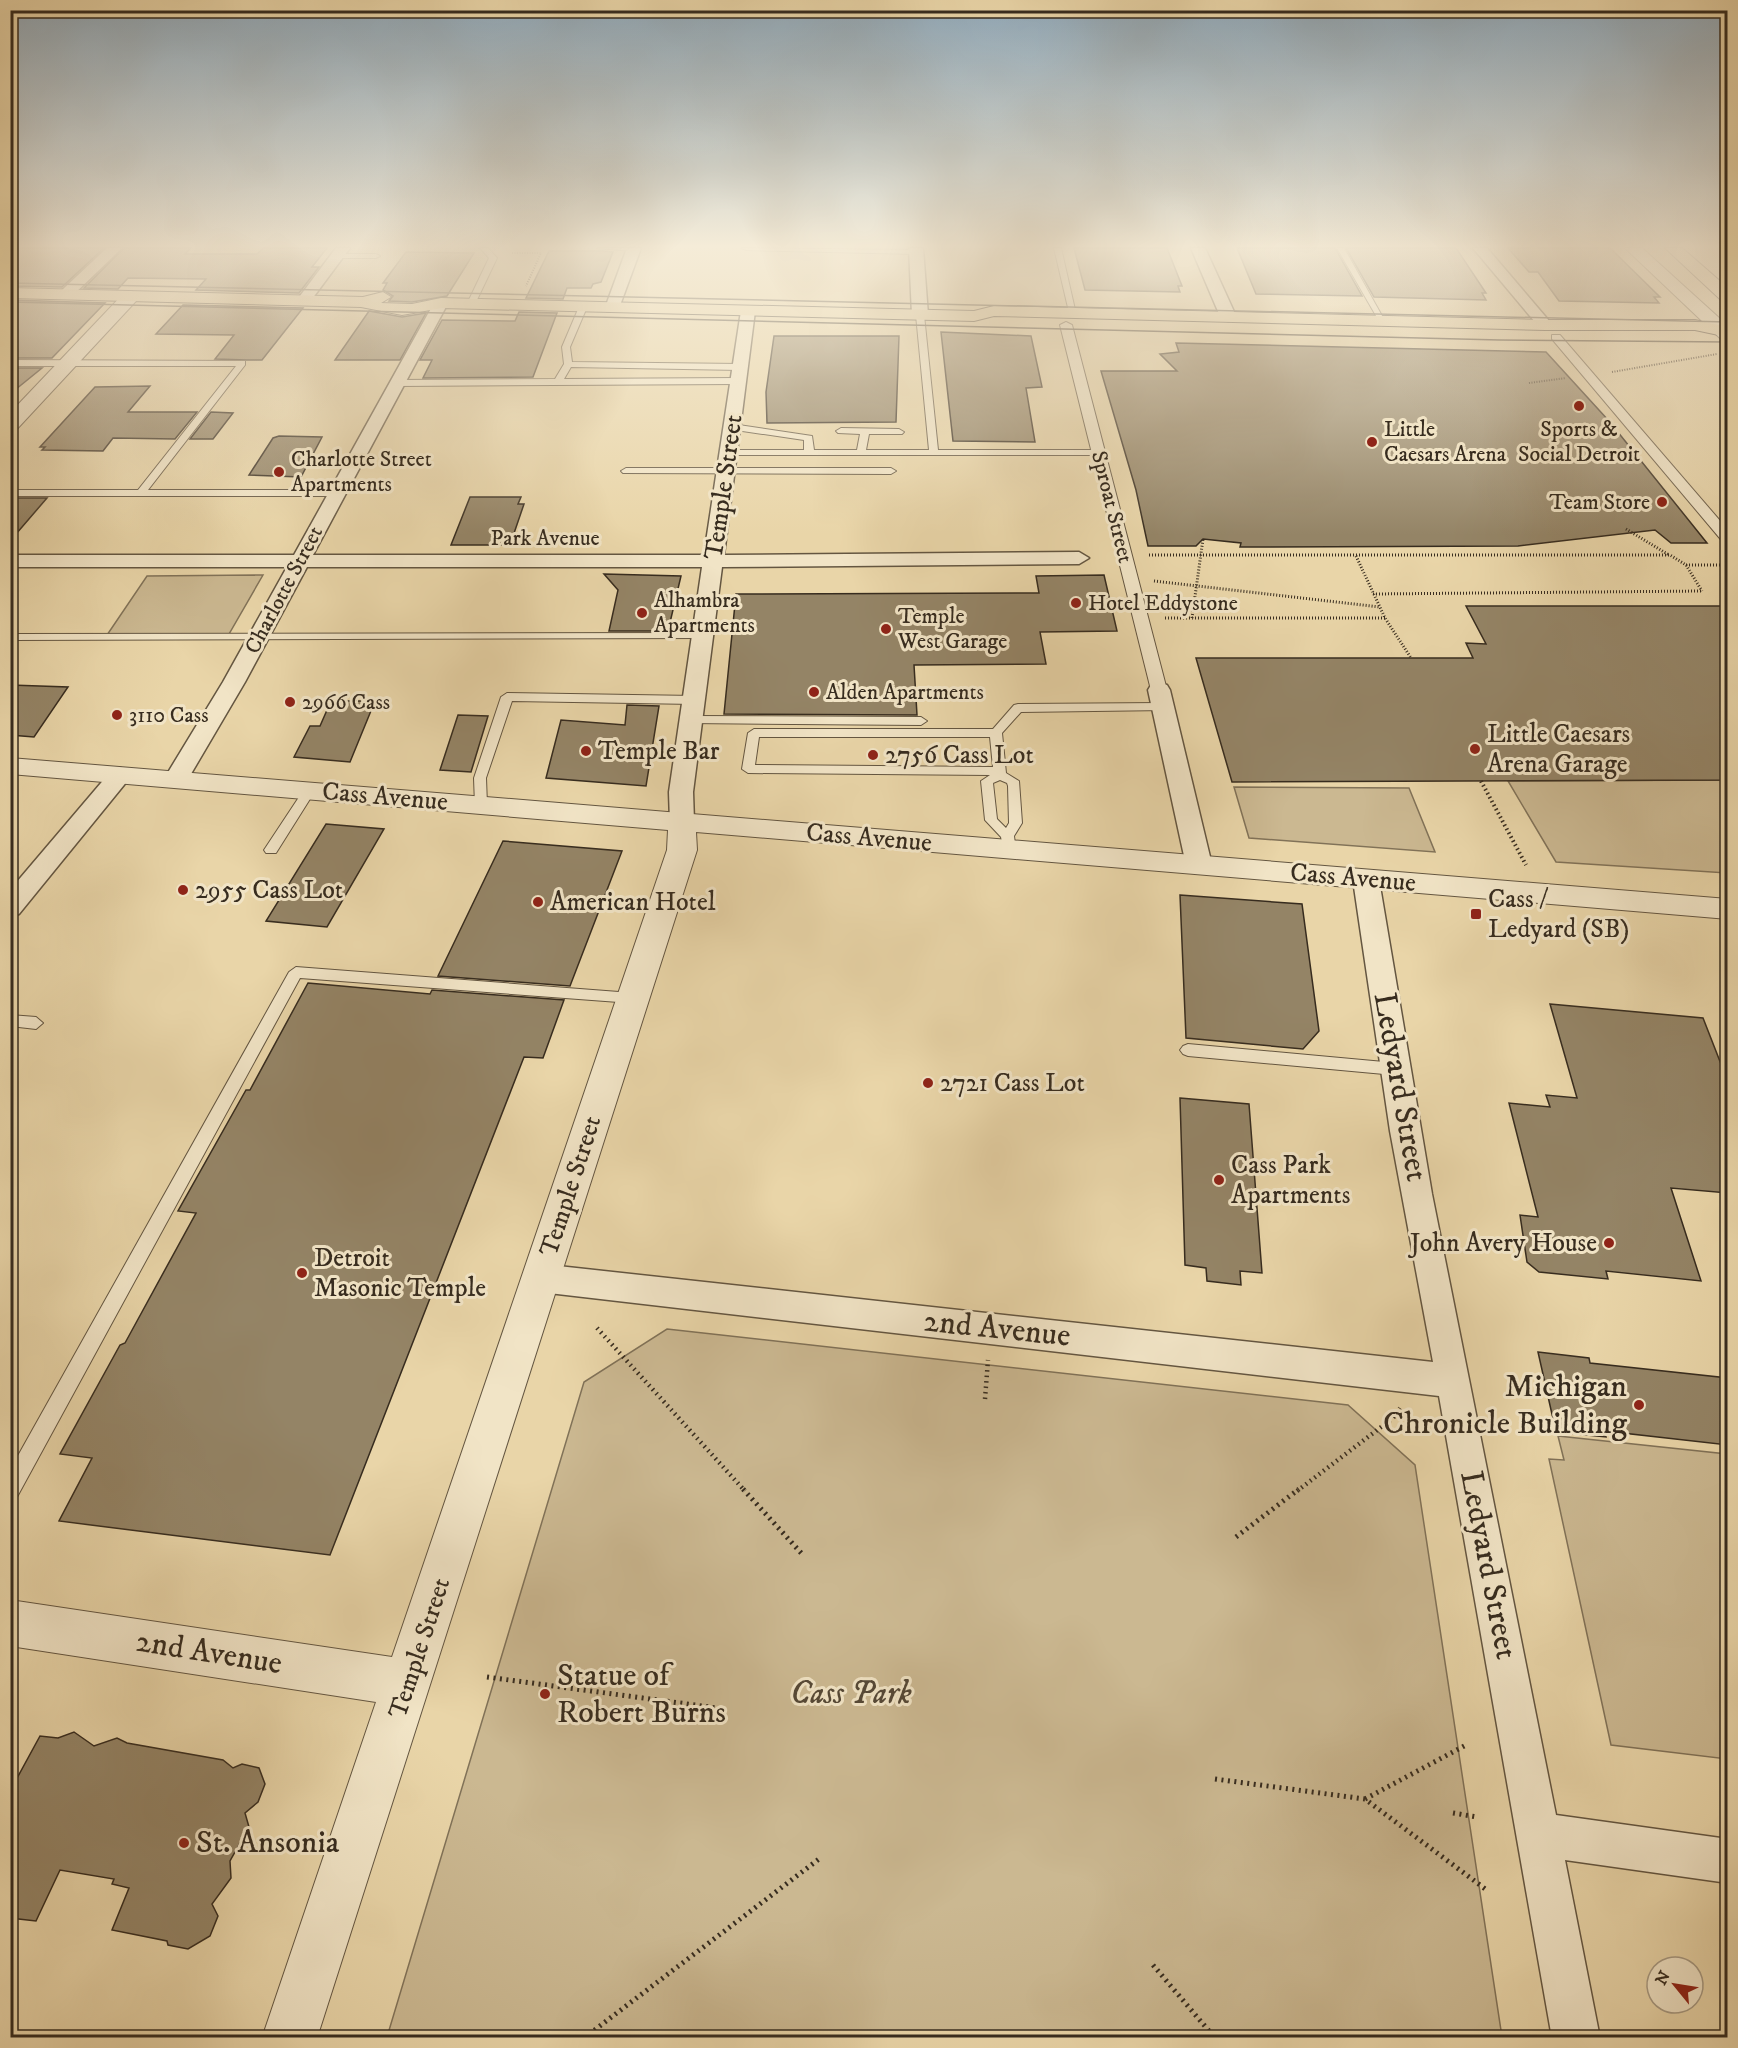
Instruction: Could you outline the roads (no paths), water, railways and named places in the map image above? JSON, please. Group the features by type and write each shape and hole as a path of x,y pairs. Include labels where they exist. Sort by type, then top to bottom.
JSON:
{"street":[{"path":"10,424 87,344"},
{"name":"Charlotte Street","path":"176,779 258,637 419,344"},
{"name":"Temple Street","path":"289,2037 682,850 681,792 743,344"},
{"name":"Sproat Street","path":"1074,344 1098,453 1161,698 1199,865"},
{"path":"1561,344 1728,539"},
{"name":"Park Avenue","path":"10,561 713,561 1079,558"},
{"name":"Cass Avenue","path":"10,766 682,822 1007,843 1199,865 1728,909"},
{"path":"10,908 120,775"},
{"name":"Ledyard Street","path":"1366,880 1395,1070 1576,2037"},
{"name":"2nd Avenue","path":"540,1278 1454,1381"},
{"name":"2nd Avenue","path":"10,1623 408,1683"},
{"path":"1540,1835 1728,1861"}],"lane":[{"path":"558,382 568,364 567,344"},
{"path":"923,344 934,454"},
{"path":"10,363 242,363 141,493"},
{"path":"568,364 739,374"},
{"path":"397,383 558,382 739,374"},
{"path":"732,427 809,438 809,453"},
{"path":"841,431 899,432"},
{"path":"861,453 864,431"},
{"path":"626,471 809,453 1098,453"},
{"path":"727,462 891,471"},
{"path":"10,493 336,493"},
{"path":"10,637 703,636"},
{"path":"481,805 480,778 507,697 695,700"},
{"path":"1000,773 996,733 1018,708 1161,698"},
{"path":"692,720 921,721"},
{"path":"996,733 754,733 748,769 1000,773 1013,781 1014,786 1016,823 1007,843"},
{"path":"1000,773 987,781 988,793 991,820 1007,843"},
{"path":"271,850 309,791"},
{"path":"10,1490 296,972 632,998"},
{"path":"10,1020 36,1023"},
{"path":"1188,1050 1395,1070"}],"place":[{"name":"Sports & Social Detroit","path":"1579,406"},
{"name":"Little Caesars Arena","path":"1372,442"},
{"name":"Charlotte Street Apartments","path":"279,472"},
{"name":"Team Store","path":"1662,502"},
{"name":"Hotel Eddystone","path":"1076,603"},
{"name":"Alhambra Apartments","path":"642,613"},
{"name":"Temple West Garage","path":"886,629"},
{"name":"Alden Apartments","path":"814,692"},
{"name":"2966 Cass","path":"290,702"},
{"name":"3110 Cass","path":"117,715"},
{"name":"Little Caesars Arena Garage","path":"1475,749"},
{"name":"Temple Bar","path":"586,751"},
{"name":"2756 Cass Lot","path":"873,755"},
{"name":"2955 Cass Lot","path":"183,890"},
{"name":"American Hotel","path":"538,902"},
{"name":"Cass / Ledyard (SB)","path":"1476,914"},
{"name":"2721 Cass Lot","path":"928,1083"},
{"name":"Cass Park Apartments","path":"1219,1180"},
{"name":"John Avery House","path":"1609,1243"},
{"name":"Detroit Masonic Temple","path":"302,1273"},
{"name":"Michigan Chronicle Building","path":"1639,1405"},
{"name":"Statue of Robert Burns","path":"545,1694"},
{"name":"St. Ansonia","path":"184,1843"}],"park label":[{"name":"Cass Park","path":"851,1694"}]}
